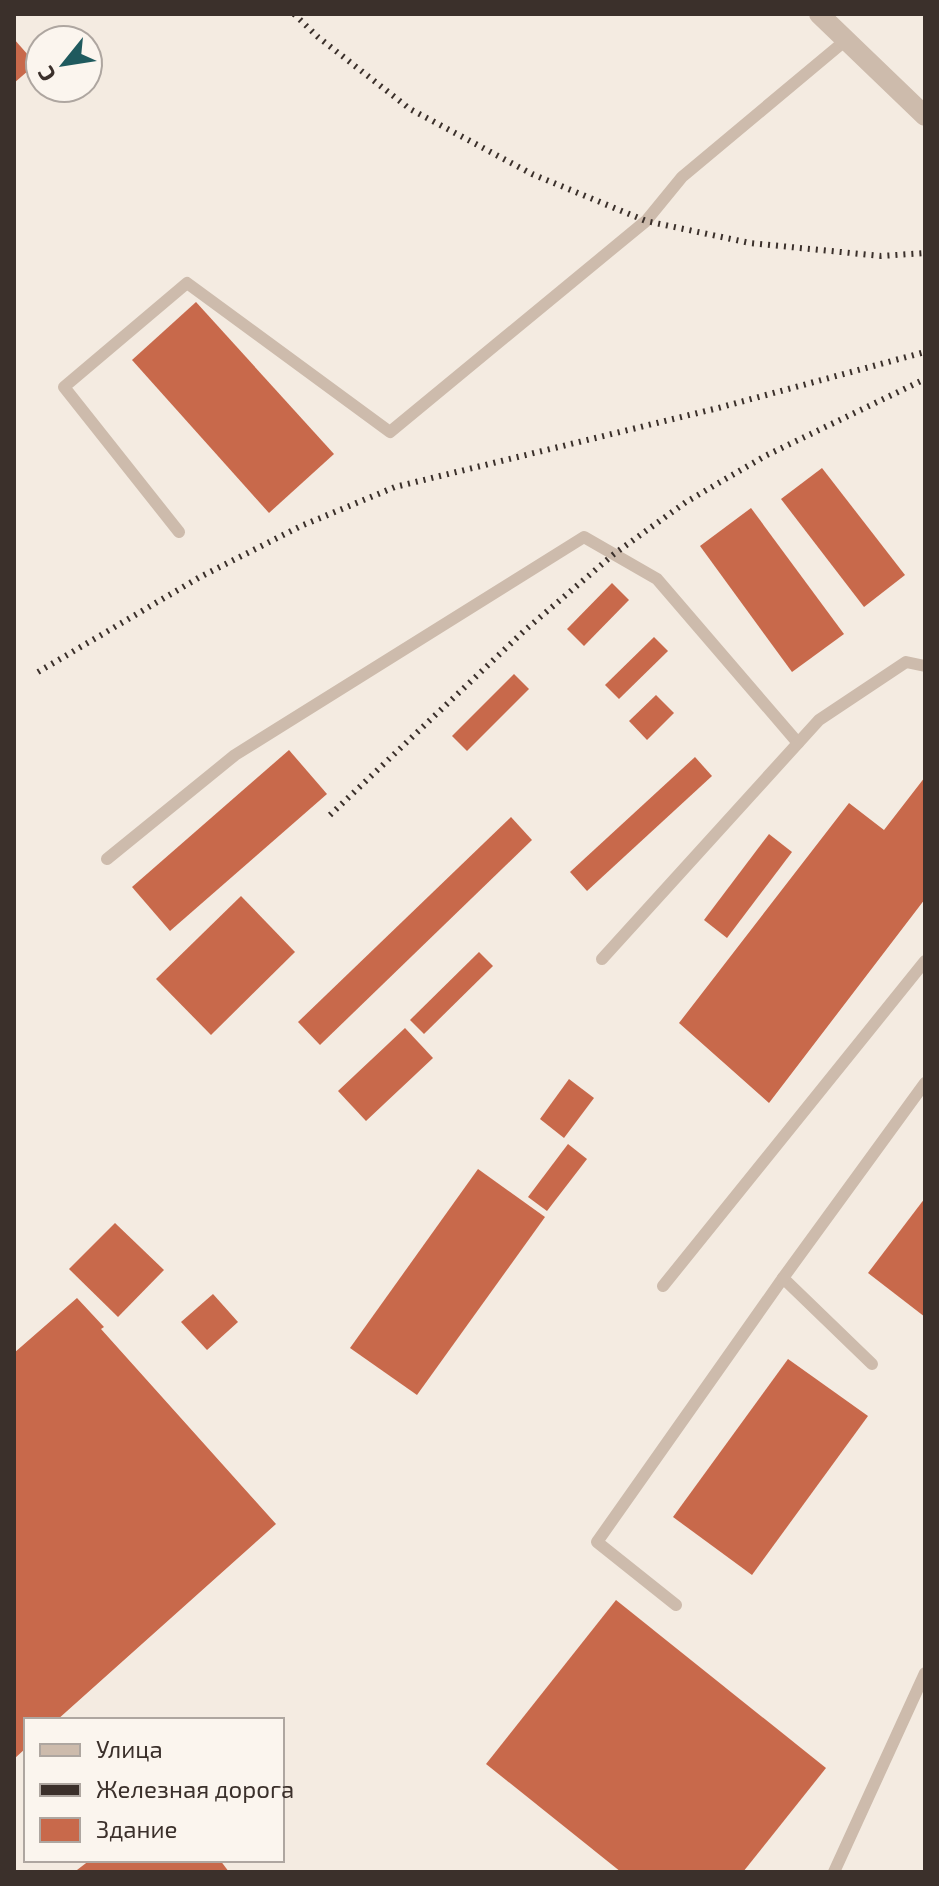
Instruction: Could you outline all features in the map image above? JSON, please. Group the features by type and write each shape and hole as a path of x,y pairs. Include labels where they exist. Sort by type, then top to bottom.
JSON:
{"street":[{"path":"819,14 925,116"}],"lane":[{"path":"179,532 64,387 187,283 390,432 646,221 682,177 846,40"},
{"path":"107,859 235,755 584,537 657,579 798,743"},
{"path":"602,959 819,720 906,662 925,666"},
{"path":"663,1286 925,961"},
{"path":"676,1605 597,1542 925,1083"},
{"path":"783,1278 872,1364"},
{"path":"834,1872 925,1673"}],"building":[{"path":"14,39 24,50 24,74 14,83"},
{"path":"196,302 334,454 269,513 132,360"},
{"path":"822,468 905,575 864,607 781,499"},
{"path":"751,508 844,634 792,672 700,546"},
{"path":"612,583 629,600 584,646 567,629"},
{"path":"654,637 668,651 619,699 605,685"},
{"path":"514,674 529,689 467,751 452,736"},
{"path":"656,695 674,713 647,740 629,721"},
{"path":"289,750 327,794 170,931 132,887"},
{"path":"695,757 712,776 587,891 570,872"},
{"path":"925,777 925,899 769,1103 679,1023 849,803 884,830"},
{"path":"511,817 532,840 320,1045 298,1022"},
{"path":"769,834 792,852 727,938 704,920"},
{"path":"241,896 295,952 211,1035 156,979"},
{"path":"479,952 493,966 424,1034 410,1020"},
{"path":"405,1028 433,1058 366,1121 338,1091"},
{"path":"569,1079 594,1098 564,1138 540,1119"},
{"path":"568,1144 587,1159 547,1211 528,1197"},
{"path":"478,1169 545,1217 417,1395 350,1348"},
{"path":"925,1198 925,1317 868,1273"},
{"path":"115,1223 164,1270 118,1317 69,1269"},
{"path":"213,1294 238,1322 207,1350 181,1322"},
{"path":"77,1298 104,1327 101,1329 276,1524 59,1718 24,1718 24,1750 14,1759 14,1353"},
{"path":"788,1359 868,1416 752,1575 673,1517"},
{"path":"616,1600 826,1768 743,1872 621,1872 486,1764"},
{"path":"87,1862 222,1862 229,1872 79,1872 77,1870"}],"railway":[{"path":"294,14 318,37 410,109 532,174 646,221 750,243 881,256 925,253"},
{"path":"38,672 200,577 301,526 395,487 718,408 925,352"},
{"path":"330,815 524,631 614,554 686,502 765,456 925,379"}]}
